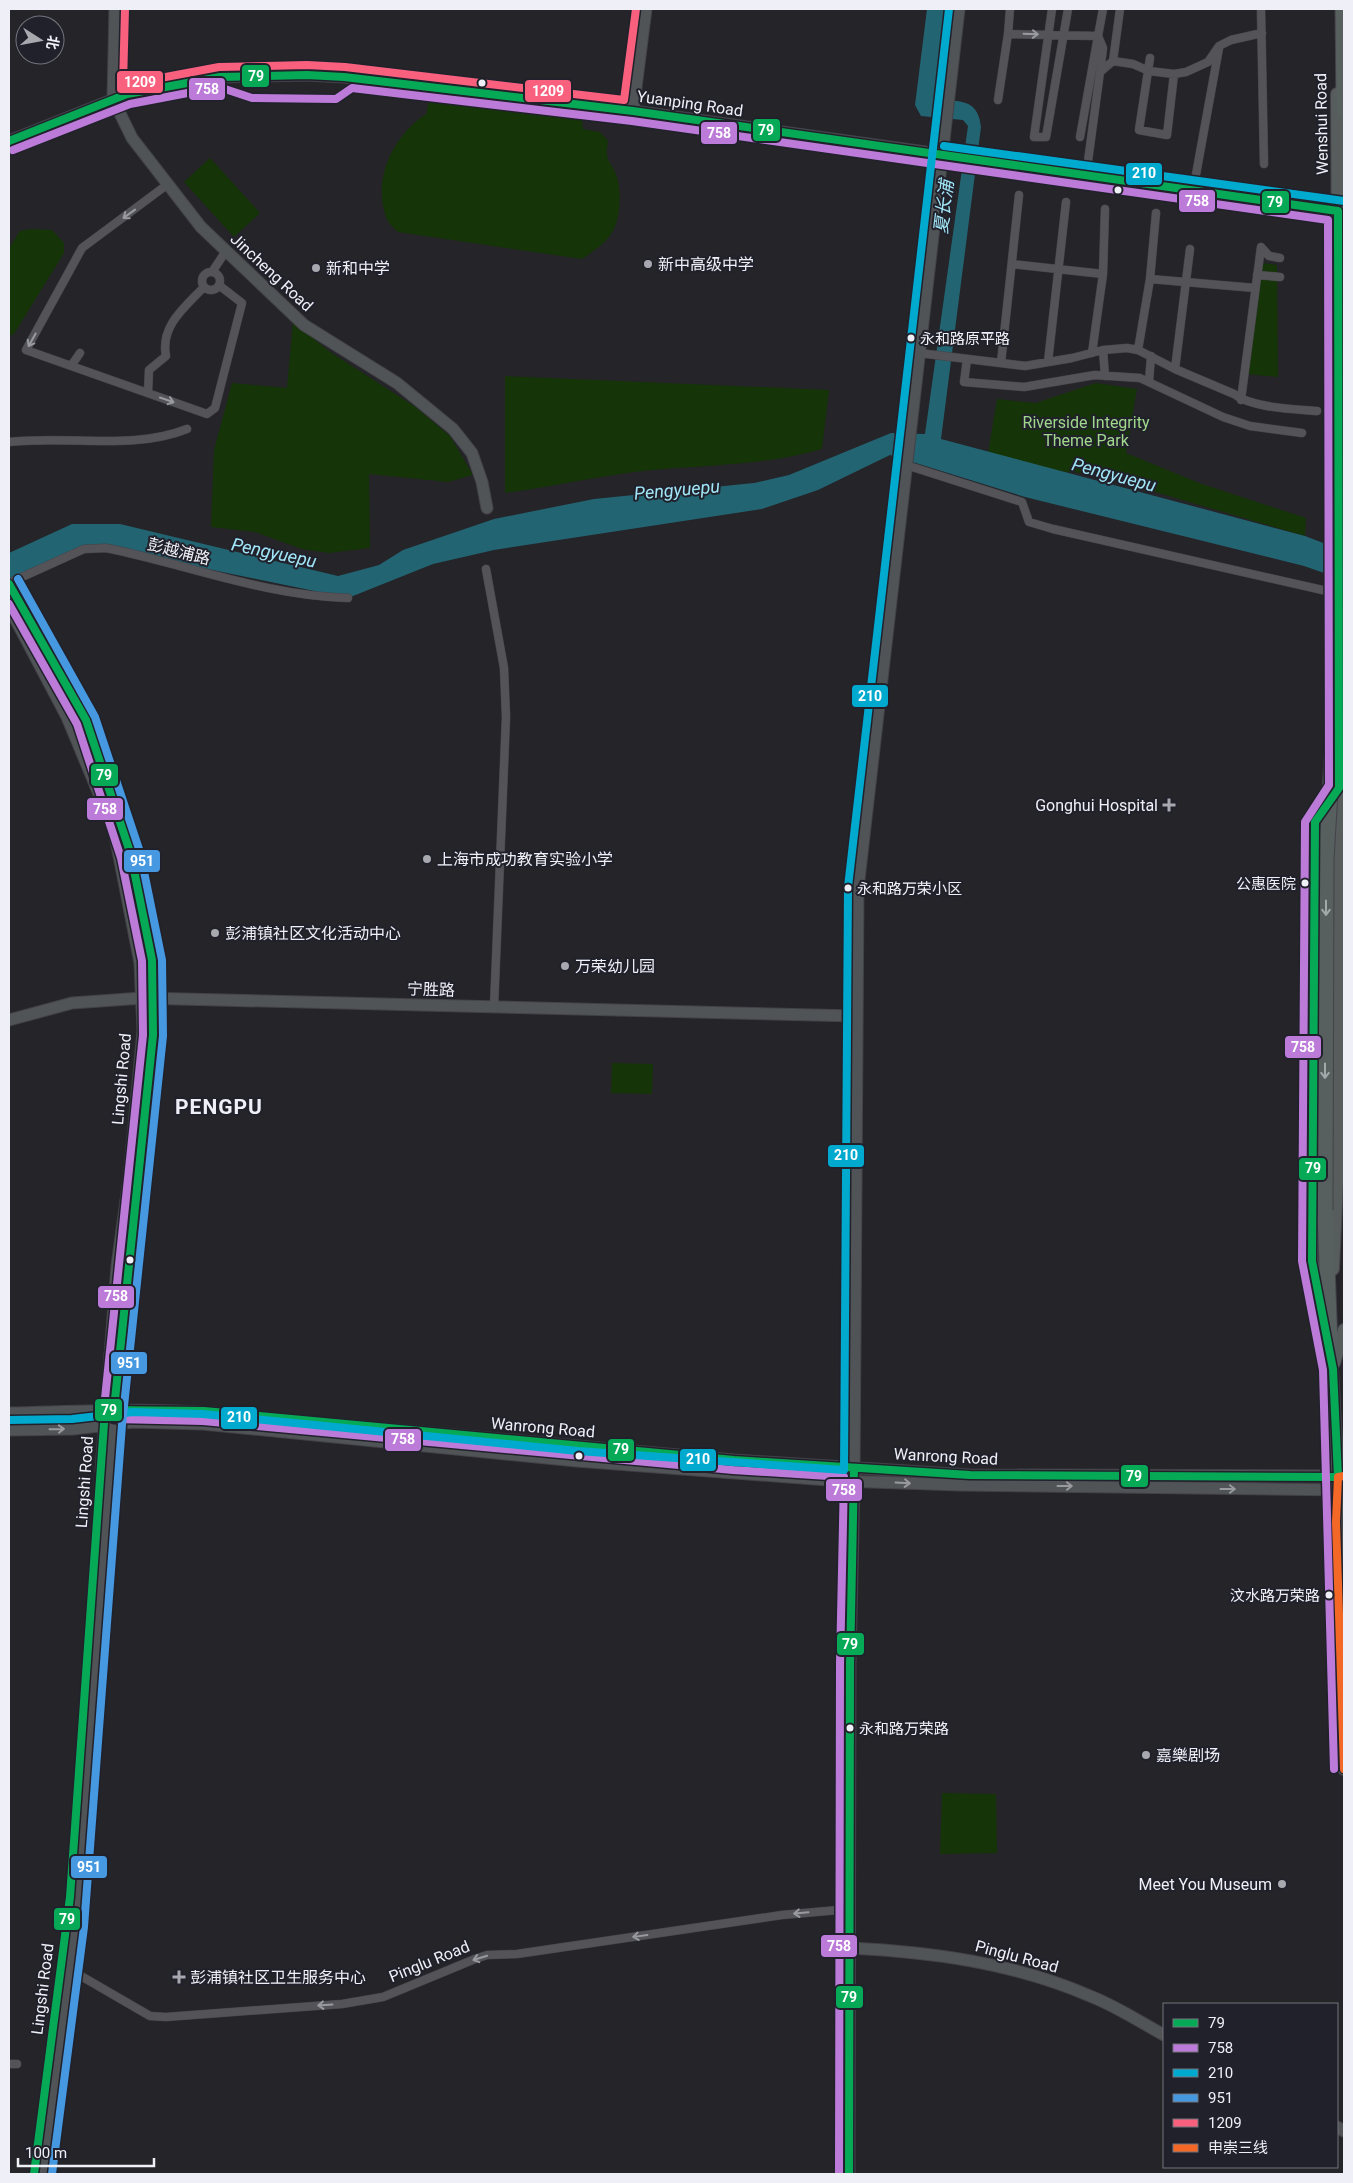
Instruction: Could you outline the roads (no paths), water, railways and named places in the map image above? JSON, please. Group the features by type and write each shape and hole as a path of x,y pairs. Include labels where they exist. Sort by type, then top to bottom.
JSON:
{"highway":[{"path":"1343,9 1344,110"},
{"path":"1330,1345 1325,1210 1326,859 1332,759 1343,676"}],"main road":[{"name":"Wenshui Road","path":"1336,9 1341,211 1339,401 1340,588 1343,676 1339,788 1338,1139 1330,1345 1333,1369 1334,1427 1341,1477 1336,1522 1344,1768"},
{"path":"1339,401 1344,384"},
{"path":"1330,1345 1312,1261 1316,822 1339,788"},
{"path":"1312,1170 1338,1139"},
{"path":"1333,1369 1344,1330"},
{"path":"1334,1427 1344,1449"}],"street":[{"name":"Jincheng Road","path":"115,9 113,99 132,138 201,227 304,325 397,383 453,429 472,453 482,482 487,508"},
{"path":"633,111 646,9"},
{"path":"849,2174 850,1664 854,1481 858,888 912,416 925,353 943,156 960,9"},
{"path":"998,100 1010,9"},
{"path":"1052,9 1034,137 1046,137 1068,9"},
{"path":"1080,137 1103,9"},
{"path":"1100,72 1113,61 1120,9"},
{"path":"1261,9 1264,164"},
{"path":"1113,61 1133,64 1149,71 1174,74 1186,72 1208,62 1219,46 1230,36 1262,33"},
{"path":"1008,34 1098,36"},
{"path":"1086,176 1103,48 1098,36"},
{"path":"1193,191 1219,46"},
{"path":"1150,58 1139,130 1167,134 1174,74"},
{"name":"Yuanping Road","path":"9,141 127,94 220,77 307,75 349,78 633,111 1341,211"},
{"path":"168,184 110,233 82,248 26,350 207,414 215,408 242,303 220,286"},
{"path":"1001,363 1019,195"},
{"path":"1048,362 1066,202"},
{"path":"1092,354 1103,274 1105,209"},
{"path":"1138,350 1150,279 1156,213"},
{"path":"1241,400 1261,247 1268,256 1280,258"},
{"path":"1175,369 1190,249"},
{"path":"204,287 202,277 212,272 226,251"},
{"path":"1012,264 1103,274"},
{"path":"212,272 217,272 220,286"},
{"path":"1257,275 1280,276"},
{"path":"1150,279 1255,288"},
{"path":"204,287 215,289 220,286"},
{"path":"148,393 149,370 166,356 164,343 172,321 204,287"},
{"path":"925,353 1025,366 1092,354 1103,350 1138,350 1175,369 1234,394 1241,400 1290,409 1317,410"},
{"path":"1103,350 1105,376"},
{"path":"70,366 80,353"},
{"path":"1148,382 1151,356"},
{"path":"967,359 964,382 1024,387 1095,375 1140,378 1223,417 1250,426 1302,434"},
{"path":"9,442 122,441 166,437 187,428"},
{"path":"906,465 1022,502 1029,522 1053,529 1340,588"},
{"name":"彭越浦路","path":"9,587 84,549 106,548 282,589 326,597 348,598"},
{"path":"486,569 504,668 506,718 494,1007"},
{"name":"Lingshi Road","path":"9,587 86,720 112,794 131,855 152,960 147,998"},
{"name":"Lingshi Road","path":"9,607 67,717 114,830 153,1035 108,1425 65,1967 42,2174"},
{"name":"宁胜路","path":"9,1020 72,1003 147,998 856,1016"},
{"name":"Wanrong Road","path":"9,1413 110,1410 221,1412 262,1418 468,1437 854,1468 984,1475 1341,1477"},
{"name":"Wanrong Road","path":"9,1430 73,1429 142,1422 212,1424 577,1462 854,1481 951,1485 1341,1490"},
{"name":"Pinglu Road","path":"65,1967 150,2016 166,2017 342,2004 383,1997 487,1955 517,1954 782,1915 850,1909"},
{"name":"Pinglu Road","path":"850,1948 910,1951 972,1960 1032,1974 1091,1996 1163,2034"},
{"name":"Lingshi Road","path":"34,2174 65,1967"},
{"path":"9,2064 17,2064"}],"water":[{"path":"927,9 945,9 934,99 959,101 971,106 976,110 981,127 941,439 1305,536 1344,551 1344,580 1304,566 1025,497 890,455 818,490 762,509 494,550 433,564 348,598 106,548 84,549 9,583 9,553 72,524 120,524 338,576 379,565 403,550 494,519 594,499 754,483 789,475 891,433 925,434 968,126 963,120 921,116 915,105"}],"place":[{"name":"新中高级中学","path":"648,264"},
{"name":"新和中学","path":"316,268"},
{"name":"永和路原平路","path":"911,338"},
{"name":"Gonghui Hospital","path":"1169,805"},
{"name":"上海市成功教育实验小学","path":"427,859"},
{"name":"公惠医院","path":"1305,883"},
{"name":"永和路万荣小区","path":"848,888"},
{"name":"彭浦镇社区文化活动中心","path":"215,933"},
{"name":"万荣幼儿园","path":"565,966"},
{"name":"汶水路万荣路","path":"1329,1595"},
{"name":"永和路万荣路","path":"850,1728"},
{"name":"嘉樂剧场","path":"1146,1755"},
{"name":"Meet You Museum","path":"1282,1884"},
{"name":"彭浦镇社区卫生服务中心","path":"179,1977"}],"district":[{"name":"PENGPU","path":"219,1107"}],"water label":[{"name":"夏长浦","path":"944,207"},
{"name":"Pengyuepu","path":"1114,475"},
{"name":"Pengyuepu","path":"677,490"},
{"name":"Pengyuepu","path":"274,553"}],"park label":[{"name":"Riverside Integrity Theme Park","path":"1086,431"}]}
